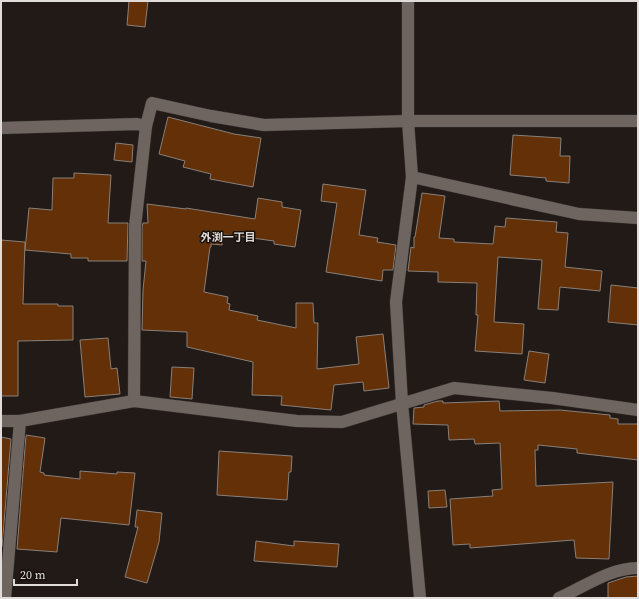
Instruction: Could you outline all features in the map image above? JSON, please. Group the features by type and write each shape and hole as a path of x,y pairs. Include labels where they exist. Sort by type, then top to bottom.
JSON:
{"street":[{"path":"408,1 408,121 412,177 396,302 402,403 420,598"},
{"path":"134,401 135,227 146,126 152,103 211,116 264,125 408,121 638,121"},
{"path":"1,128 137,124 146,126"},
{"path":"412,177 579,214 638,218"},
{"path":"1,421 20,421 134,401 296,421 342,422 454,388 552,398 638,410"},
{"path":"5,598 20,421"},
{"path":"559,598 607,575 638,568"}],"building":[{"path":"129,1 148,1 145,27 127,25"},
{"path":"168,117 234,134 261,138 253,187 210,179 211,174 183,167 185,161 159,154"},
{"path":"513,135 561,138 560,156 570,156 569,183 546,181 546,178 510,175"},
{"path":"116,143 133,145 132,162 114,160"},
{"path":"74,173 111,175 108,223 128,223 127,261 88,261 88,258 71,258 71,254 25,250 29,208 52,210 53,178 74,178"},
{"path":"323,184 366,190 359,235 378,238 377,242 396,245 393,270 383,270 382,281 326,272 337,203 321,201"},
{"path":"422,193 445,196 439,238 454,239 454,242 493,244 495,226 505,227 506,218 557,222 556,232 568,233 565,267 602,271 600,291 560,287 558,310 538,309 542,260 498,257 494,322 524,324 522,354 475,351 478,315 476,315 477,283 438,282 438,272 408,271 411,247 414,248 414,237"},
{"path":"258,198 282,202 282,207 301,210 295,247 274,244 274,241 223,234 222,245 211,244 210,247 204,292 228,297 227,303 230,304 229,310 258,316 257,320 296,328 296,303 313,303 314,323 318,323 317,369 359,364 356,337 383,334 389,388 364,391 363,382 334,385 331,410 281,405 282,396 252,395 253,362 187,347 187,332 142,330 143,290 146,261 142,261 142,227 143,223 148,223 147,204 186,208 255,219"},
{"path":"1,240 25,242 23,304 58,304 58,306 73,306 73,340 18,341 18,396 1,396"},
{"path":"611,285 638,288 638,325 608,322"},
{"path":"108,338 111,369 117,368 120,394 85,397 80,340"},
{"path":"529,351 549,354 545,383 524,380"},
{"path":"172,367 194,368 192,399 170,397"},
{"path":"443,401 443,403 499,401 500,411 560,410 610,415 610,418 618,419 618,424 638,424 638,460 577,453 577,449 538,445 538,450 535,450 536,486 613,482 609,559 576,558 574,540 470,548 470,544 453,545 450,499 493,496 492,490 502,489 500,443 475,444 474,439 449,440 448,425 413,424 414,408 424,407 424,405"},
{"path":"26,435 45,438 40,472 44,473 44,475 80,479 80,471 117,474 117,472 135,473 129,525 61,518 57,552 17,549"},
{"path":"1,437 11,439 2,547 1,547"},
{"path":"219,451 292,456 287,500 217,495"},
{"path":"445,490 447,507 429,508 428,491"},
{"path":"137,510 162,513 159,542 147,583 125,577 138,527 135,527"},
{"path":"256,541 294,546 294,541 339,544 337,567 254,561"},
{"path":"638,576 638,598 608,598 608,583 626,577"}],"district":[{"name":"外渕一丁目","path":"228,237"}]}
